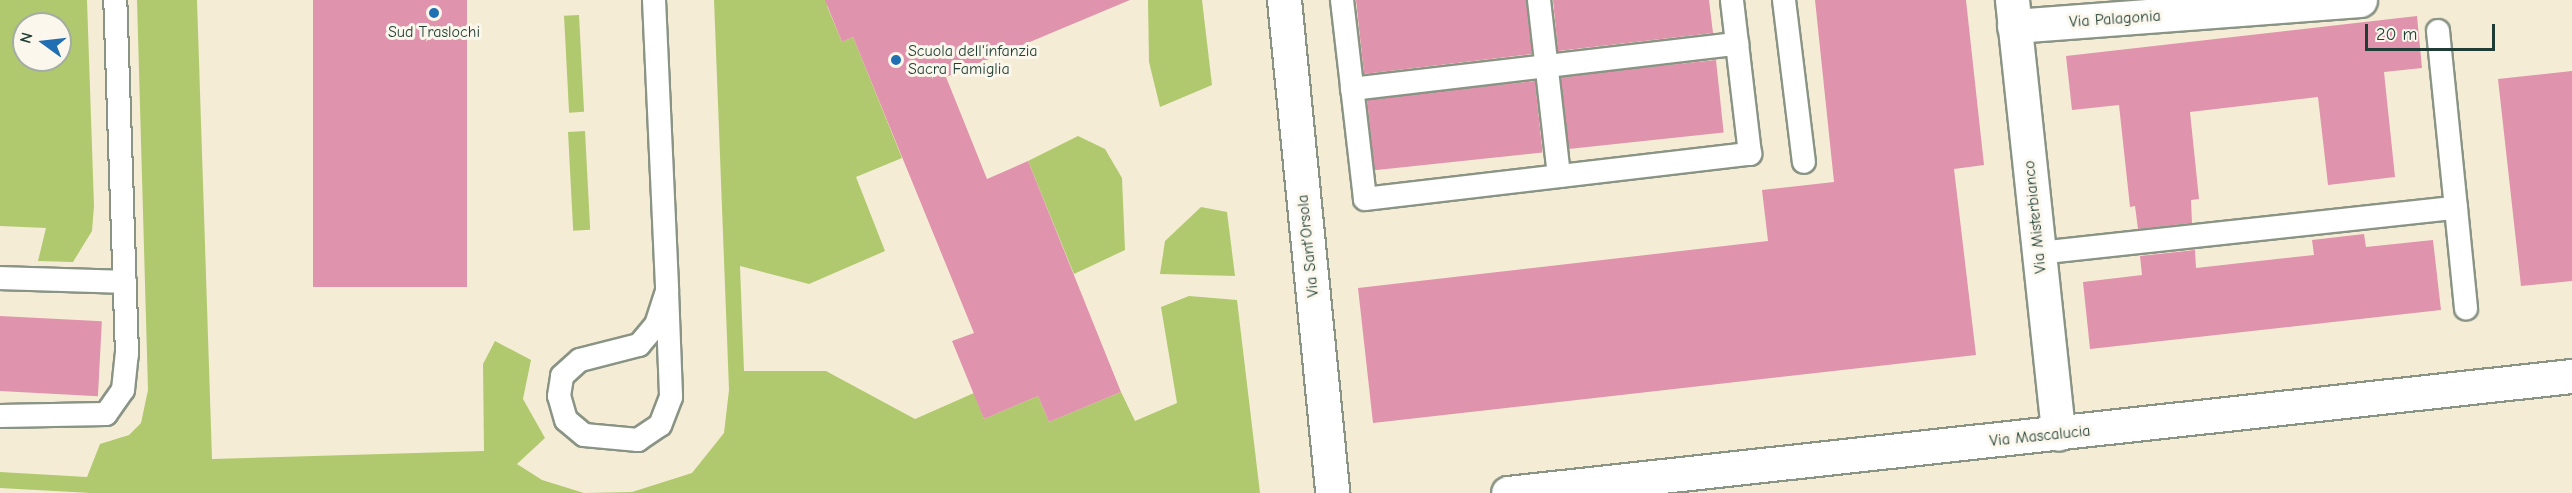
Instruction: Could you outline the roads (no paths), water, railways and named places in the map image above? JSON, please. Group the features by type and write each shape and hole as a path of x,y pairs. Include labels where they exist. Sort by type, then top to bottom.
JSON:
{"street":[{"name":"Via Sant'Orsola","path":"1284,0 1332,493"},
{"name":"Via Palagonia","path":"2013,13 2360,0"},
{"name":"Via Misterbianco","path":"2013,13 2058,434"},
{"name":"Via Mascalucia","path":"1508,493 1721,481 2058,434 2572,376"}],"lane":[{"path":"0,416 106,414 123,390 125,282 115,0"},
{"path":"654,0 667,291 671,397 660,425 638,440 584,435 566,420 559,396 562,376 580,360 639,345 656,325 667,291"},
{"path":"1342,0 1365,199 1750,154 1732,0"},
{"path":"1539,0 1559,176"},
{"path":"1784,0 1804,162"},
{"path":"2438,31 2466,309"},
{"path":"1352,89 1737,44"},
{"path":"2039,253 2456,208"},
{"path":"0,278 125,282"}],"place":[{"name":"Sud Traslochi","path":"434,13"},
{"name":"Scuola dell'infanzia Sacra Famiglia","path":"896,60"}]}
